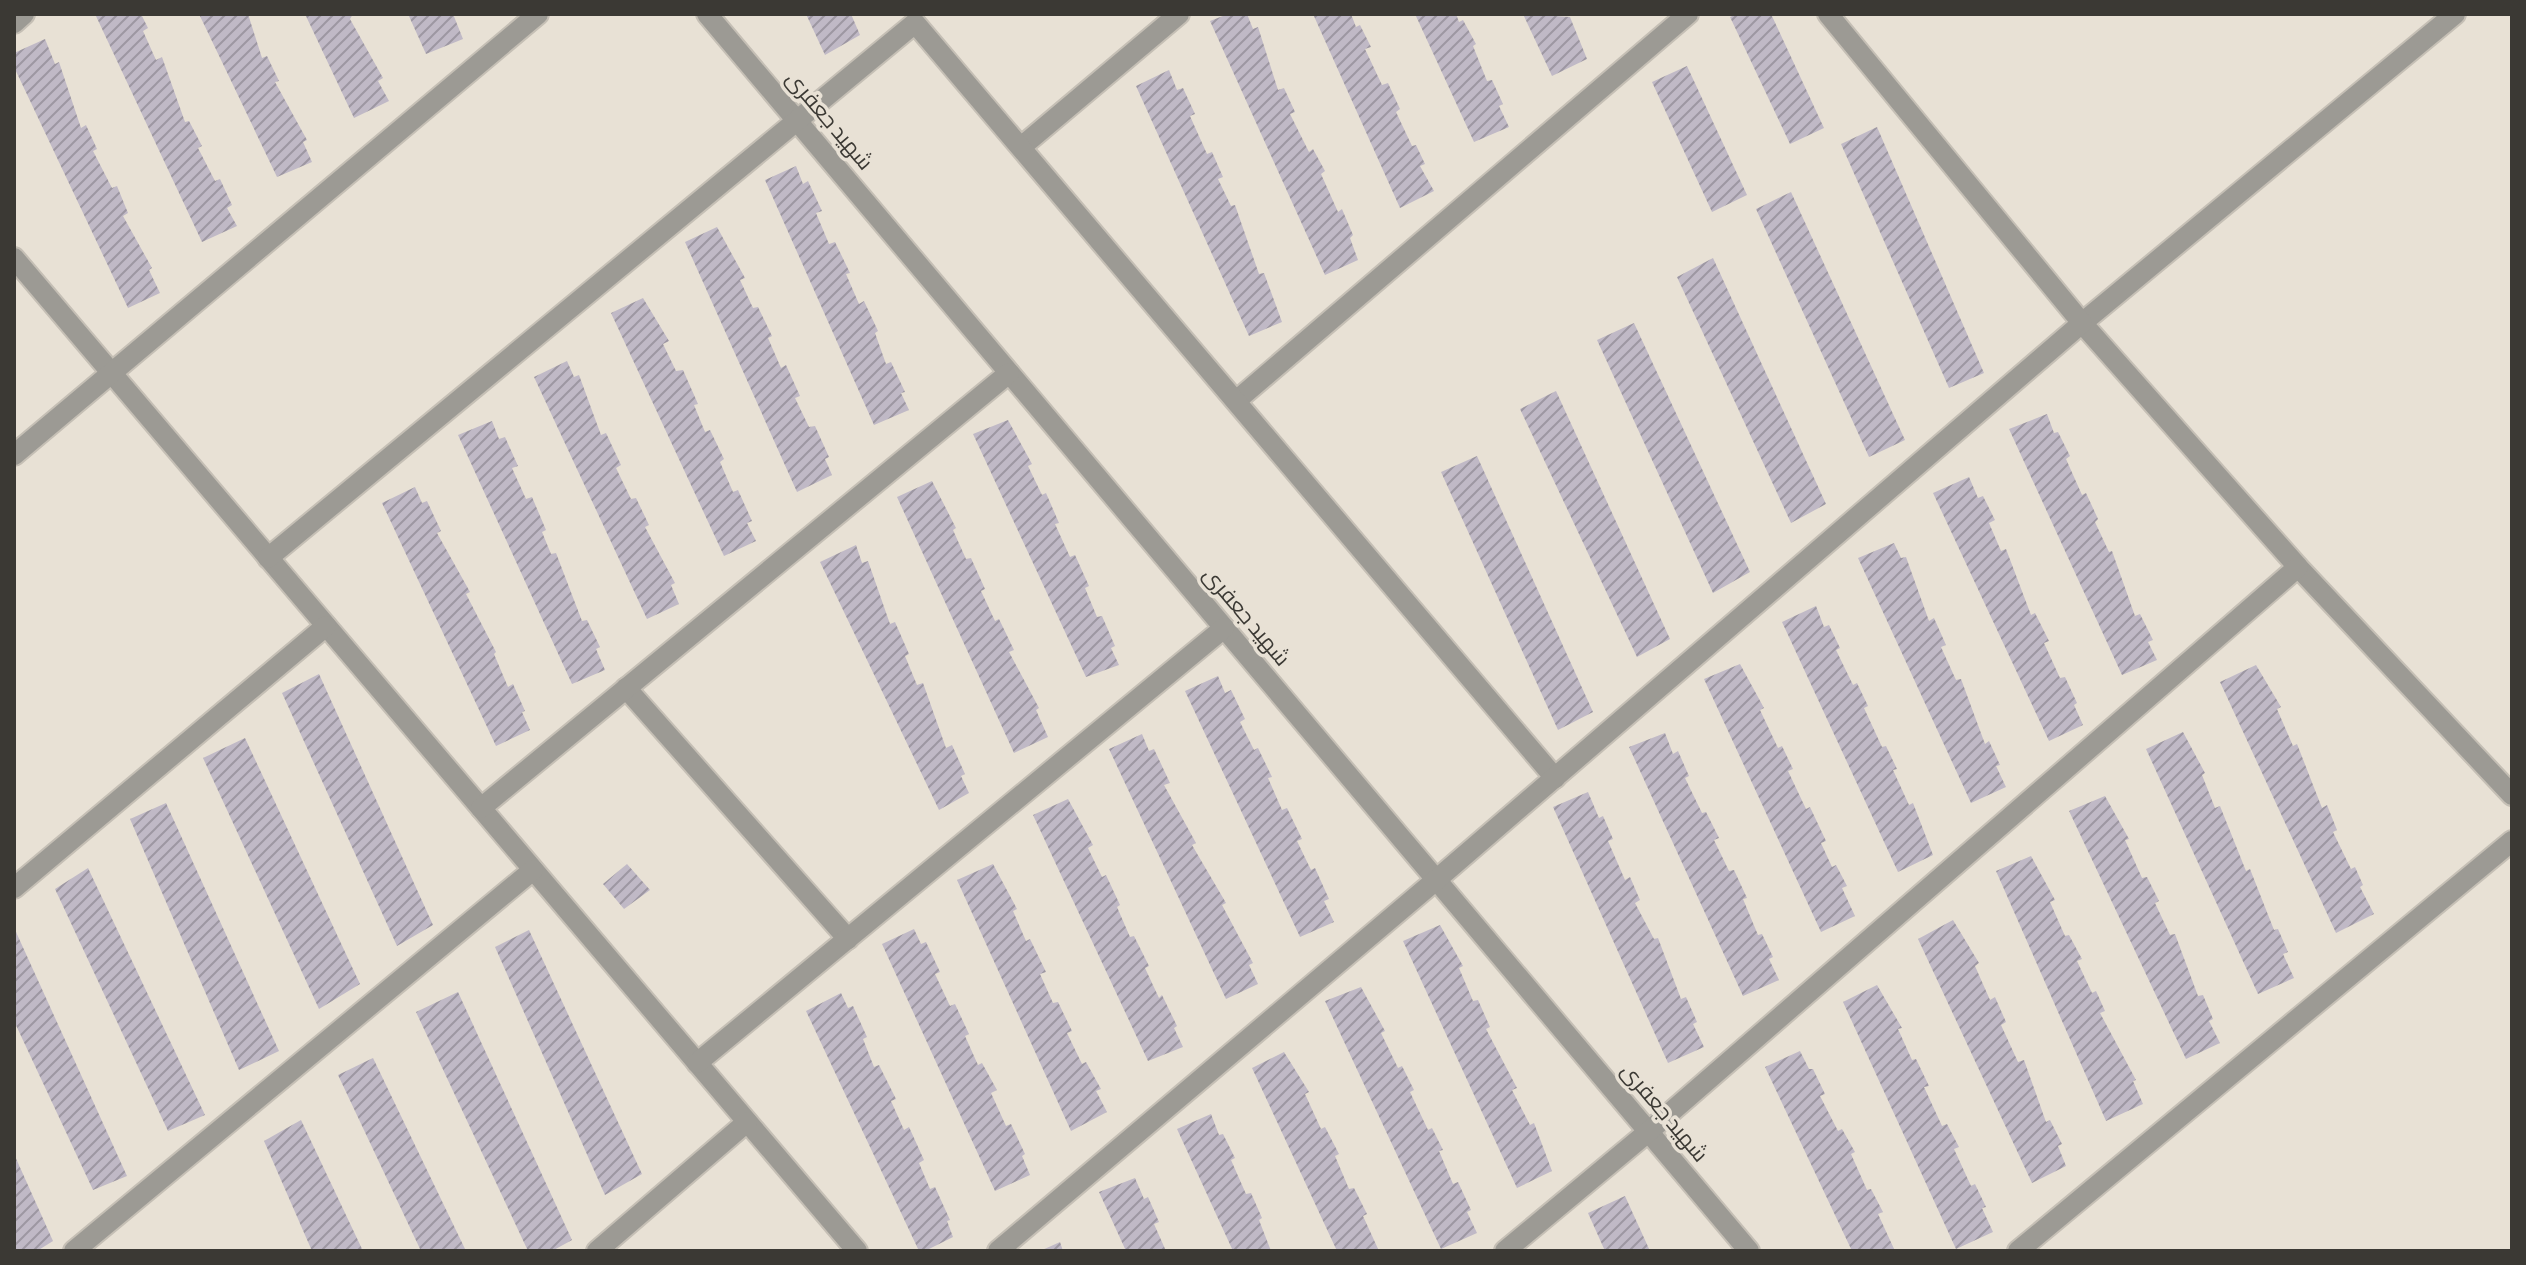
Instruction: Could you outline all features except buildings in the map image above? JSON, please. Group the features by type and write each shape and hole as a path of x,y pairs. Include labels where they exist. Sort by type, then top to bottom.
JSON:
{"street":[{"path":"14,23 24,14"},
{"path":"14,455 538,14"},
{"name":"شهید جعفری","path":"707,14 1749,1251"},
{"path":"1021,147 1179,14"},
{"path":"1236,401 1688,14"},
{"path":"1828,14 2082,323 2298,567 2512,795"},
{"path":"998,1251 1436,880 2082,323 2455,14"},
{"path":"268,558 921,19 1021,147 1555,778"},
{"path":"14,258 857,1251"},
{"path":"481,808 1009,373"},
{"path":"1505,1251 1648,1132 2298,567"},
{"path":"14,888 326,626"},
{"path":"697,1063 1224,628"},
{"path":"626,688 848,939"},
{"path":"2018,1251 2512,841"},
{"path":"74,1251 533,870"},
{"path":"597,1251 747,1122"}]}
